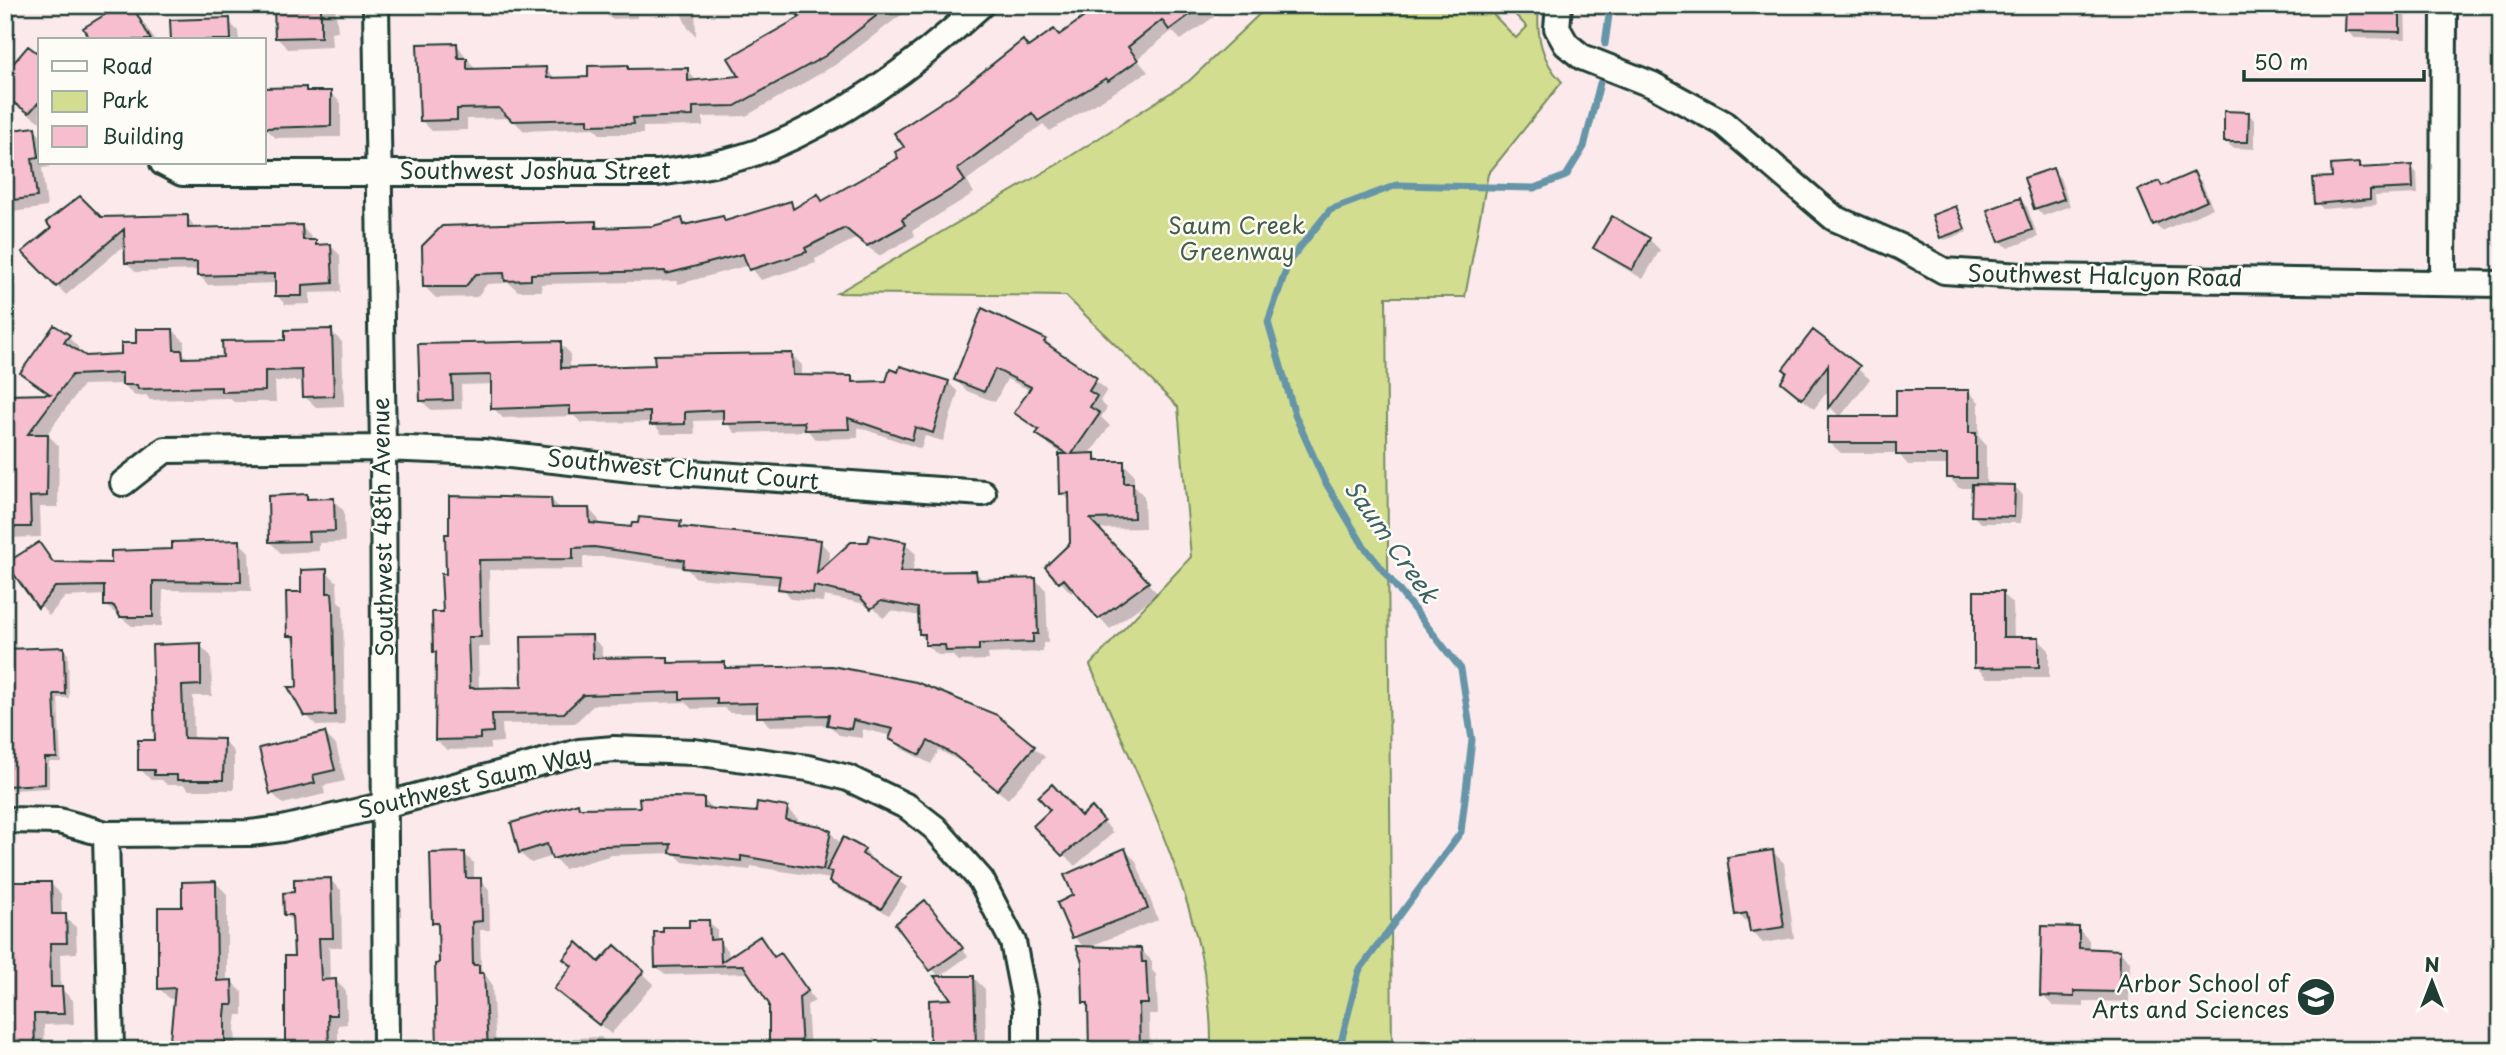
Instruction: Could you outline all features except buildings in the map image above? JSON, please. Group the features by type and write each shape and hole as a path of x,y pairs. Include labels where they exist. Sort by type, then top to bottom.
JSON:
{"street":[{"name":"Southwest 48th Avenue","path":"376,5 383,448 386,1050"},
{"name":"Southwest Joshua Street","path":"165,164 182,173 659,173 697,167 755,152 809,128 915,61 981,5"},
{"name":"Southwest Halcyon Road","path":"1559,5 1557,28 1566,44 1582,57 1653,85 1723,123 1834,218 1901,247 1944,271 2038,277 2501,284"},
{"path":"2443,284 2444,5"},
{"name":"Southwest Chunut Court","path":"123,483 165,450 383,448 484,452 632,469 983,493"},
{"name":"Southwest Saum Way","path":"5,820 59,821 106,834 250,833 282,829 385,805 546,760 614,749 694,752 808,768 848,778 881,791 934,828 981,880 1013,942 1026,1008 1026,1050"},
{"path":"106,834 111,1050"}],"green space":[{"name":"Saum Creek Greenway","path":"1269,5 1484,5 1516,38 1527,27 1506,5 1539,5 1541,46 1549,65 1562,82 1488,174 1465,297 1386,297 1392,1050 1211,1050 1209,1001 1187,903 1151,805 1090,665 1191,557 1178,407 1066,296 837,293 1058,164 1189,81"}],"waterway":[{"name":"Saum Creek","path":"1605,44 1609,15 1619,5"},
{"name":"Saum Creek","path":"1339,1050 1359,971 1461,832 1472,740 1461,669 1363,545 1324,480 1295,415 1268,322 1289,261 1330,210 1397,185 1534,188 1566,176 1584,147 1600,83"}],"place":[{"name":"Arbor School of Arts and Sciences","path":"2316,997"}]}
